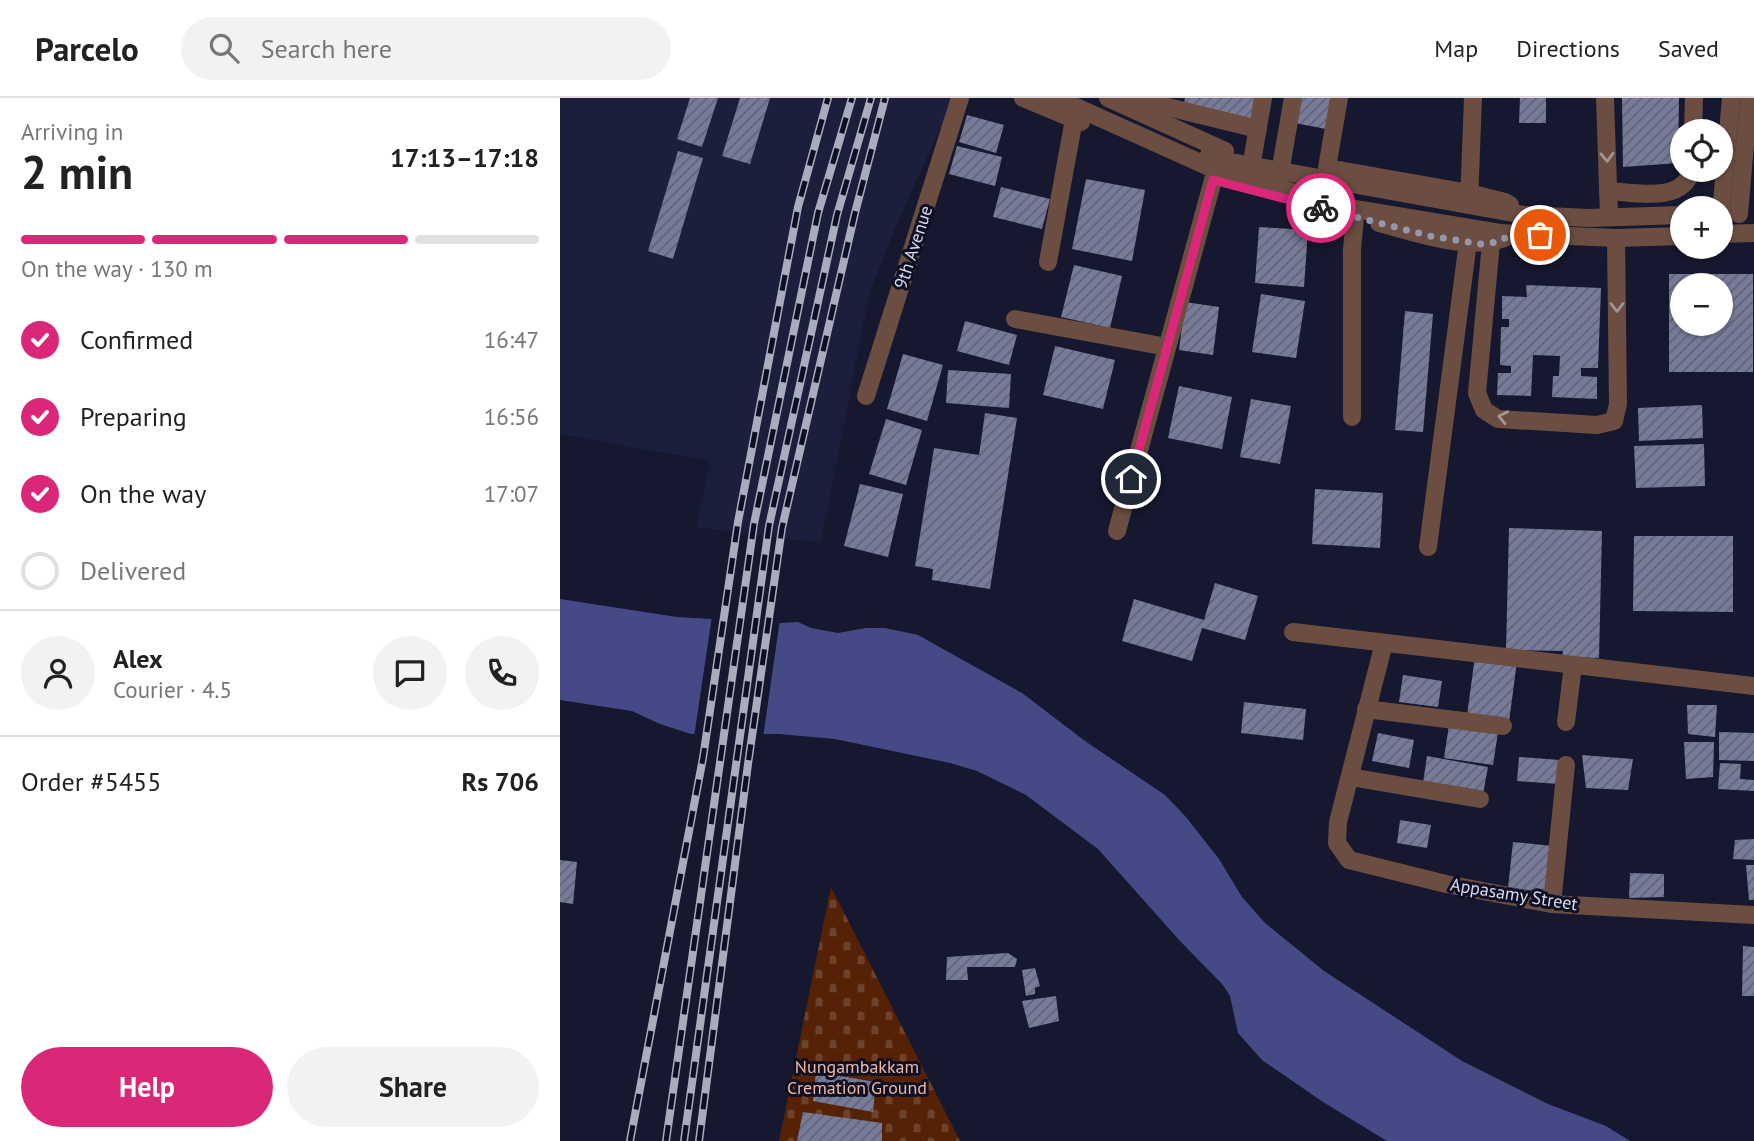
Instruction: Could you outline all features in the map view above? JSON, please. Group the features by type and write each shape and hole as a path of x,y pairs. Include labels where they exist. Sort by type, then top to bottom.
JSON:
{"street":[{"name":"9th Avenue","path":"866,396 960,98"},
{"path":"1024,98 1213,180 1430,236 1514,233 1616,239 1670,237"},
{"path":"1056,98 1216,170 1343,207 1468,235 1491,243 1514,233"},
{"path":"1083,98 1220,160 1469,200"},
{"path":"1108,98 1258,129"},
{"path":"1253,156 1263,98"},
{"path":"1282,161 1293,98"},
{"path":"1327,168 1339,98"},
{"path":"1469,200 1473,98"},
{"path":"1605,98 1609,217"},
{"path":"1693,119 1694,98"},
{"path":"1731,98 1734,214"},
{"path":"1734,214 1749,98"},
{"path":"1138,103 1219,150 1327,168 1524,215 1670,215"},
{"path":"1048,262 1074,119"},
{"path":"1117,531 1213,180"},
{"path":"1608,191 1665,192 1677,190 1685,182"},
{"path":"1352,417 1352,249 1355,217"},
{"path":"1733,234 1754,233"},
{"path":"1428,547 1468,235"},
{"path":"1491,243 1477,393 1484,410 1498,419 1597,425 1614,421 1618,404 1616,239"},
{"path":"1015,320 1167,347"},
{"path":"1293,632 1754,686"},
{"path":"1384,643 1350,777 1480,799"},
{"path":"1566,722 1573,665"},
{"path":"1366,709 1503,726"},
{"path":"1552,904 1566,765"},
{"name":"Appasamy Street","path":"1350,777 1337,843 1349,860 1446,884 1552,904 1754,915"}],"shaded area":[{"path":"560,98 954,98 895,228 869,294 821,543 696,527 710,461 560,434"}],"green space":[{"name":"Nungambakkam Cremation Ground","path":"831,887 960,1141 779,1141"}],"water":[{"path":"560,599 677,617 798,622 811,628 838,633 885,628 918,635 1022,693 1085,741 1165,795 1219,859 1242,897 1265,923 1324,971 1462,1061 1548,1104 1606,1126 1630,1141 1387,1141 1262,1060 1238,1033 1230,996 1223,985 1098,849 1026,795 977,771 950,763 835,739 779,734 691,734 632,711 560,700"}],"pier":[{"path":"712,616 780,619 763,738 694,737"}],"building":[{"path":"690,98 718,98 702,147 677,139"},
{"path":"740,98 770,98 750,164 722,156"},
{"path":"1185,98 1256,98 1252,120 1183,109"},
{"path":"1300,98 1334,98 1326,129 1295,123"},
{"path":"1520,98 1546,98 1546,123 1519,123"},
{"path":"1622,98 1679,98 1679,119 1670,119 1670,164 1623,167"},
{"path":"967,115 1004,125 996,153 959,142"},
{"path":"957,146 1002,157 995,186 949,174"},
{"path":"678,151 703,158 673,259 648,251"},
{"path":"1086,179 1145,190 1132,261 1072,249"},
{"path":"1001,187 1050,199 1042,229 993,217"},
{"path":"1259,227 1308,230 1304,287 1255,283"},
{"path":"1074,265 1122,276 1110,328 1061,317"},
{"path":"1669,274 1670,336 1733,336 1733,274 1753,274 1753,372 1669,372"},
{"path":"1526,285 1601,288 1598,368 1581,368 1581,376 1597,377 1597,399 1552,397 1553,376 1559,376 1560,356 1533,355 1531,396 1497,395 1498,373 1511,373 1511,366 1500,365 1501,327 1509,327 1509,319 1502,319 1502,296 1527,297"},
{"path":"1261,294 1305,301 1296,358 1252,352"},
{"path":"1185,302 1219,307 1213,355 1179,350"},
{"path":"1405,311 1433,314 1423,432 1395,430"},
{"path":"965,321 1017,335 1009,365 957,351"},
{"path":"1055,346 1115,360 1103,409 1043,395"},
{"path":"903,354 943,365 927,421 887,409"},
{"path":"948,370 1011,374 1009,408 946,403"},
{"path":"1179,386 1232,397 1222,449 1168,438"},
{"path":"1251,399 1291,406 1280,464 1240,457"},
{"path":"1702,405 1703,438 1639,441 1638,408"},
{"path":"985,413 1017,418 990,589 932,580 933,569 915,566 934,448 979,455"},
{"path":"886,419 922,430 906,485 869,474"},
{"path":"1704,444 1705,486 1636,488 1634,446"},
{"path":"860,484 903,494 888,557 844,546"},
{"path":"1315,489 1383,493 1380,548 1312,544"},
{"path":"1509,528 1602,531 1599,658 1562,657 1563,651 1506,650"},
{"path":"1634,536 1733,536 1733,612 1633,611"},
{"path":"1215,583 1258,596 1245,640 1202,628 1192,661 1122,641 1134,599 1204,620"},
{"path":"1475,656 1517,661 1509,722 1467,716"},
{"path":"1403,675 1442,681 1438,707 1399,702"},
{"path":"1244,702 1306,709 1303,740 1241,733"},
{"path":"1687,705 1717,705 1715,737 1688,734"},
{"path":"1449,725 1498,732 1493,765 1444,758"},
{"path":"1719,732 1754,733 1754,761 1719,760"},
{"path":"1378,733 1414,740 1409,768 1372,761"},
{"path":"1684,742 1714,742 1713,777 1686,779"},
{"path":"1582,755 1633,759 1628,790 1586,788"},
{"path":"1427,756 1488,767 1483,794 1423,783"},
{"path":"1519,757 1560,760 1558,784 1517,781"},
{"path":"1720,763 1741,764 1740,779 1754,780 1754,791 1718,789"},
{"path":"1400,820 1431,825 1427,848 1397,843"},
{"path":"1754,839 1754,860 1733,859 1735,840"},
{"path":"1513,842 1553,846 1548,892 1508,888"},
{"path":"560,860 577,862 573,904 560,902"},
{"path":"1746,865 1754,865 1754,900 1749,900"},
{"path":"1630,873 1664,874 1664,897 1629,898"},
{"path":"1743,946 1754,947 1754,996 1742,996"},
{"path":"1008,953 1017,959 1015,967 967,967 968,980 946,980 947,957"},
{"path":"1035,968 1040,986 1035,988 1035,994 1026,996 1022,970"},
{"path":"1056,996 1059,1021 1029,1028 1022,1001"},
{"path":"816,1072 876,1082 873,1112 813,1101"},
{"path":"803,1112 882,1123 882,1141 797,1141"}],"railway":[{"path":"630,1141 703,758 738,522 798,207 828,98"},
{"path":"666,1141 754,524 818,213 852,98"},
{"path":"684,1141 769,526 837,215 871,98"},
{"path":"699,1141 782,528 855,213 885,98"}],"way so far":[{"path":"1321,208 1430,236 1481,244 1498,242 1514,233 1540,235"}],"route":[{"path":"1131,479 1213,180 1321,208"}]}
